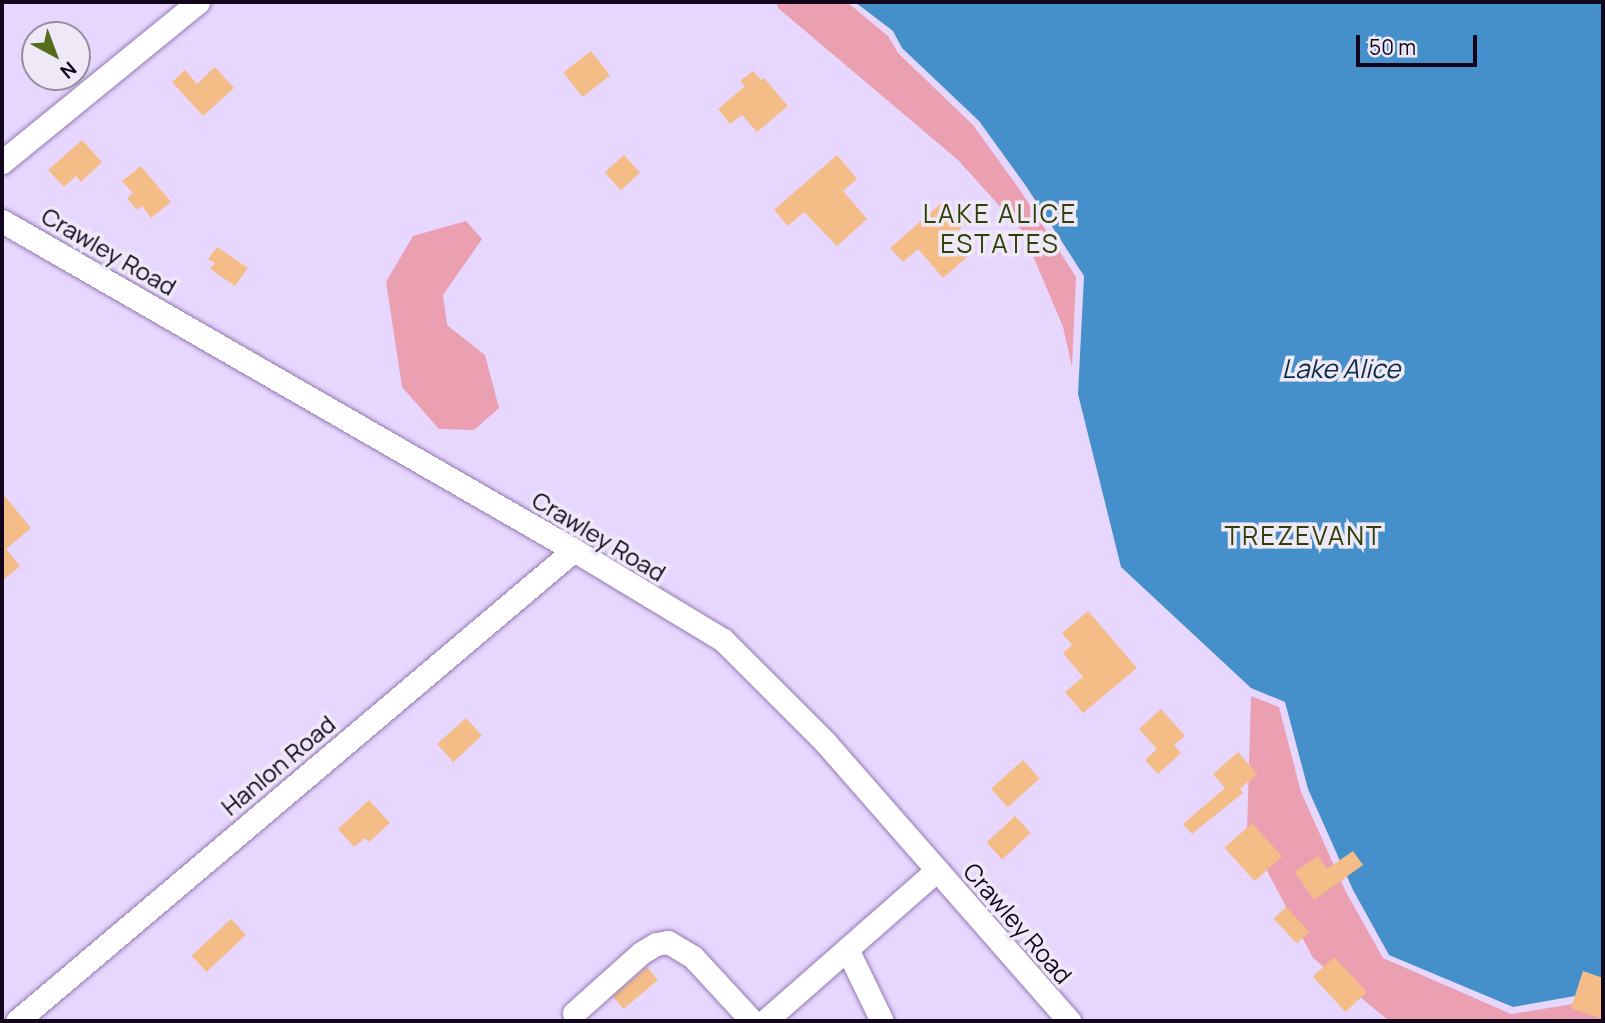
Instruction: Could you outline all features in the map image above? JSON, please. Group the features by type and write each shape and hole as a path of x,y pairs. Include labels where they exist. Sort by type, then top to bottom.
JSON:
{"street":[{"path":"2,162 198,2"},
{"name":"Crawley Road","path":"2,221 574,550 723,640 825,742 1069,1021"},
{"name":"Hanlon Road","path":"17,1021 574,550"},
{"path":"765,1021 937,870"},
{"path":"574,1013 641,953 656,944 668,942 693,957 752,1021"},
{"path":"847,949 882,1021"}],"shaded area":[{"path":"776,2 847,2 888,36 898,53 973,125 1020,190 1076,277 1072,367 1063,327 1023,232 958,160 778,8"},
{"path":"466,221 482,239 443,295 447,325 485,355 499,408 474,430 439,429 402,387 386,282 413,236"},
{"path":"1251,696 1279,707 1301,792 1346,892 1383,958 1511,1014 1603,999 1603,1021 1389,1021 1313,958 1247,833"}],"water":[{"name":"Lake Alice","path":"855,2 1603,2 1603,991 1513,1007 1389,955 1353,890 1308,789 1285,702 1251,688 1121,567 1078,394 1084,276 1026,186 979,121 902,48 893,31"}],"building":[{"path":"591,51 610,75 583,97 563,73"},
{"path":"215,67 234,88 203,116 172,82 185,70 197,84"},
{"path":"753,71 761,80 764,78 788,106 757,132 742,115 730,124 718,109 745,86 740,81"},
{"path":"82,140 102,162 81,182 76,176 64,187 48,170"},
{"path":"624,155 640,173 621,190 605,172"},
{"path":"837,155 857,179 843,191 867,219 837,246 804,212 788,226 774,210"},
{"path":"141,166 171,202 151,218 142,206 137,210 127,198 133,193 122,181"},
{"path":"945,200 966,224 957,231 974,251 943,278 918,249 903,262 890,248"},
{"path":"217,247 248,268 235,286 210,269 215,263 208,259"},
{"path":"2,493 31,528 6,549 20,566 2,581"},
{"path":"1088,611 1137,668 1083,713 1065,692 1083,677 1063,653 1072,645 1062,633"},
{"path":"1161,709 1185,736 1174,745 1181,753 1158,774 1145,760 1157,749 1139,729"},
{"path":"466,718 482,736 453,762 437,744"},
{"path":"1238,752 1257,774 1240,789 1243,793 1192,834 1183,824 1225,788 1213,774"},
{"path":"1023,760 1040,779 1008,807 991,789"},
{"path":"369,800 390,823 369,842 365,838 354,847 338,829"},
{"path":"1015,816 1031,833 1002,859 986,843"},
{"path":"1252,823 1282,856 1255,881 1225,848"},
{"path":"1353,851 1363,865 1314,900 1295,872 1318,856 1327,869"},
{"path":"1286,907 1309,932 1297,943 1274,919"},
{"path":"231,919 246,935 207,972 192,956"},
{"path":"1334,957 1367,992 1346,1012 1313,977"},
{"path":"647,967 658,980 623,1009 613,996"},
{"path":"1583,971 1603,978 1603,1019 1571,1008"}],"district":[{"name":"LAKE ALICE ESTATES","path":"1000,229"},
{"name":"TREZEVANT","path":"1304,536"}]}
